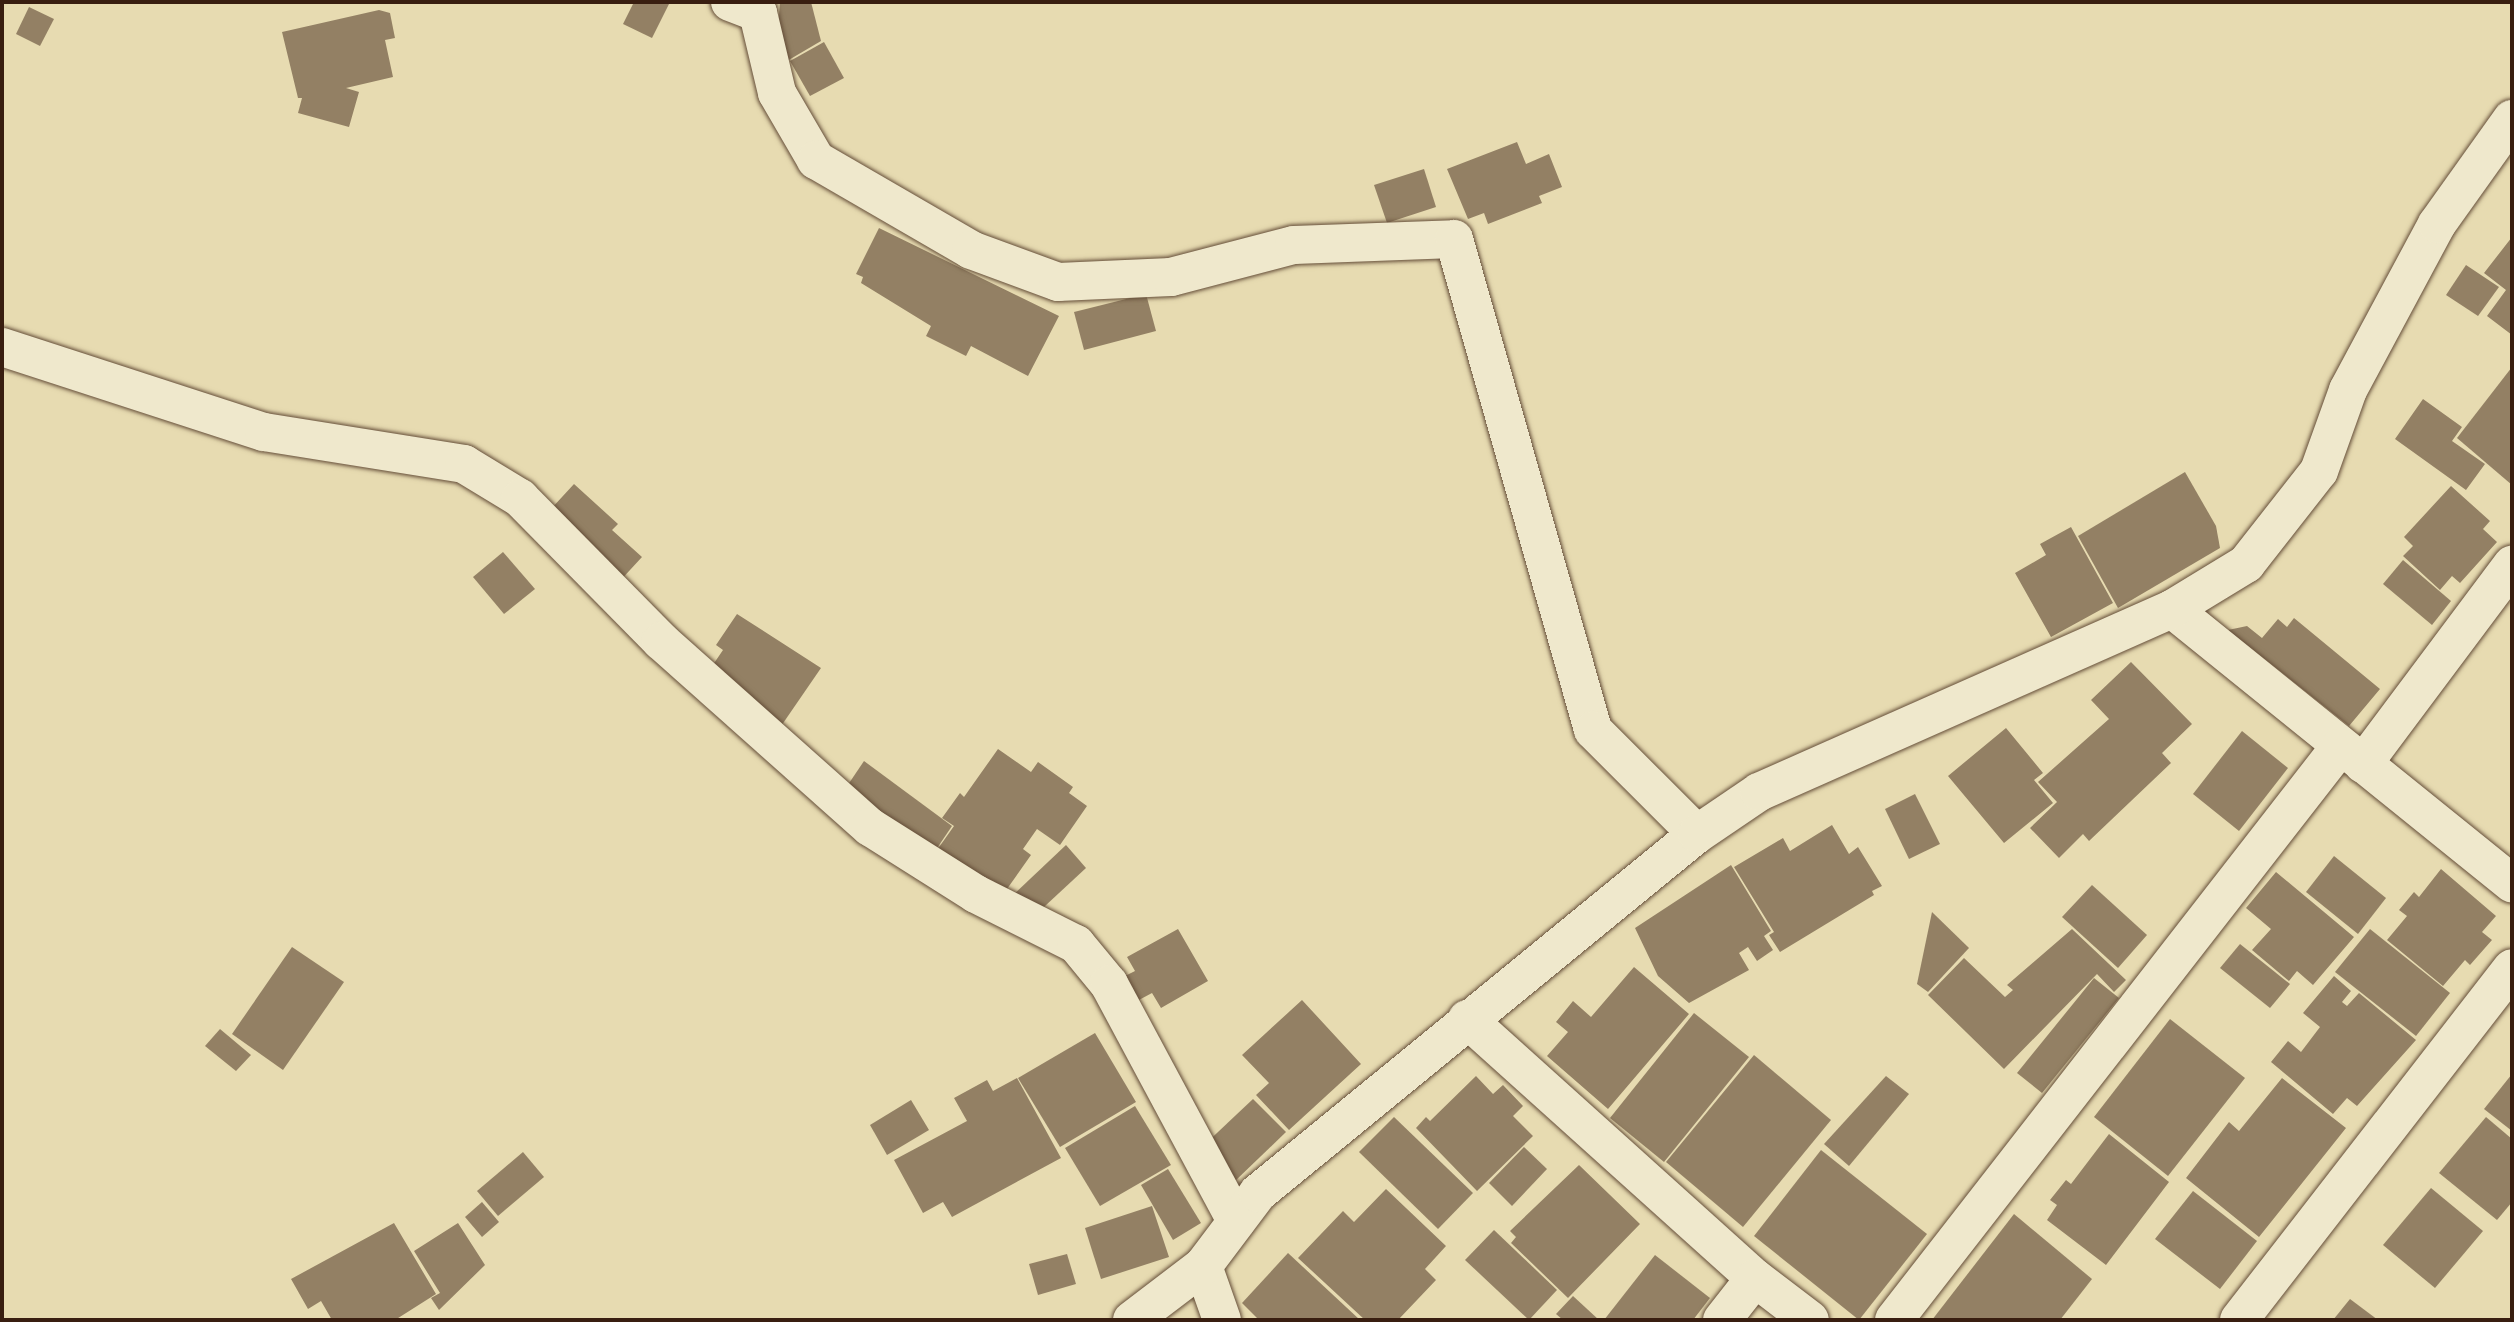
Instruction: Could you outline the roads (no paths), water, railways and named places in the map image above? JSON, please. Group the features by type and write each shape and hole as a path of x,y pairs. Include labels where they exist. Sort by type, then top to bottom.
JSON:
{"street":[{"path":"730,2 758,13 777,93 816,160 971,250 1058,282 1171,277 1294,245 1454,239 1593,730 1697,834"},
{"path":"1132,1320 1203,1266 1258,1193 1697,834 1759,792 2172,609 2246,564 2319,471 2348,390 2437,224 2512,119"},
{"path":"2,347 264,432 464,464 520,498 661,641 870,827 976,894 1076,944 1109,984 1236,1221"},
{"path":"1894,1320 2351,756 2512,565"},
{"path":"2172,609 2512,883"},
{"path":"2239,1320 2512,968"},
{"path":"1467,1019 1755,1278 1810,1320"},
{"path":"1203,1266 1222,1320"},
{"path":"1722,1320 1755,1278"}]}
